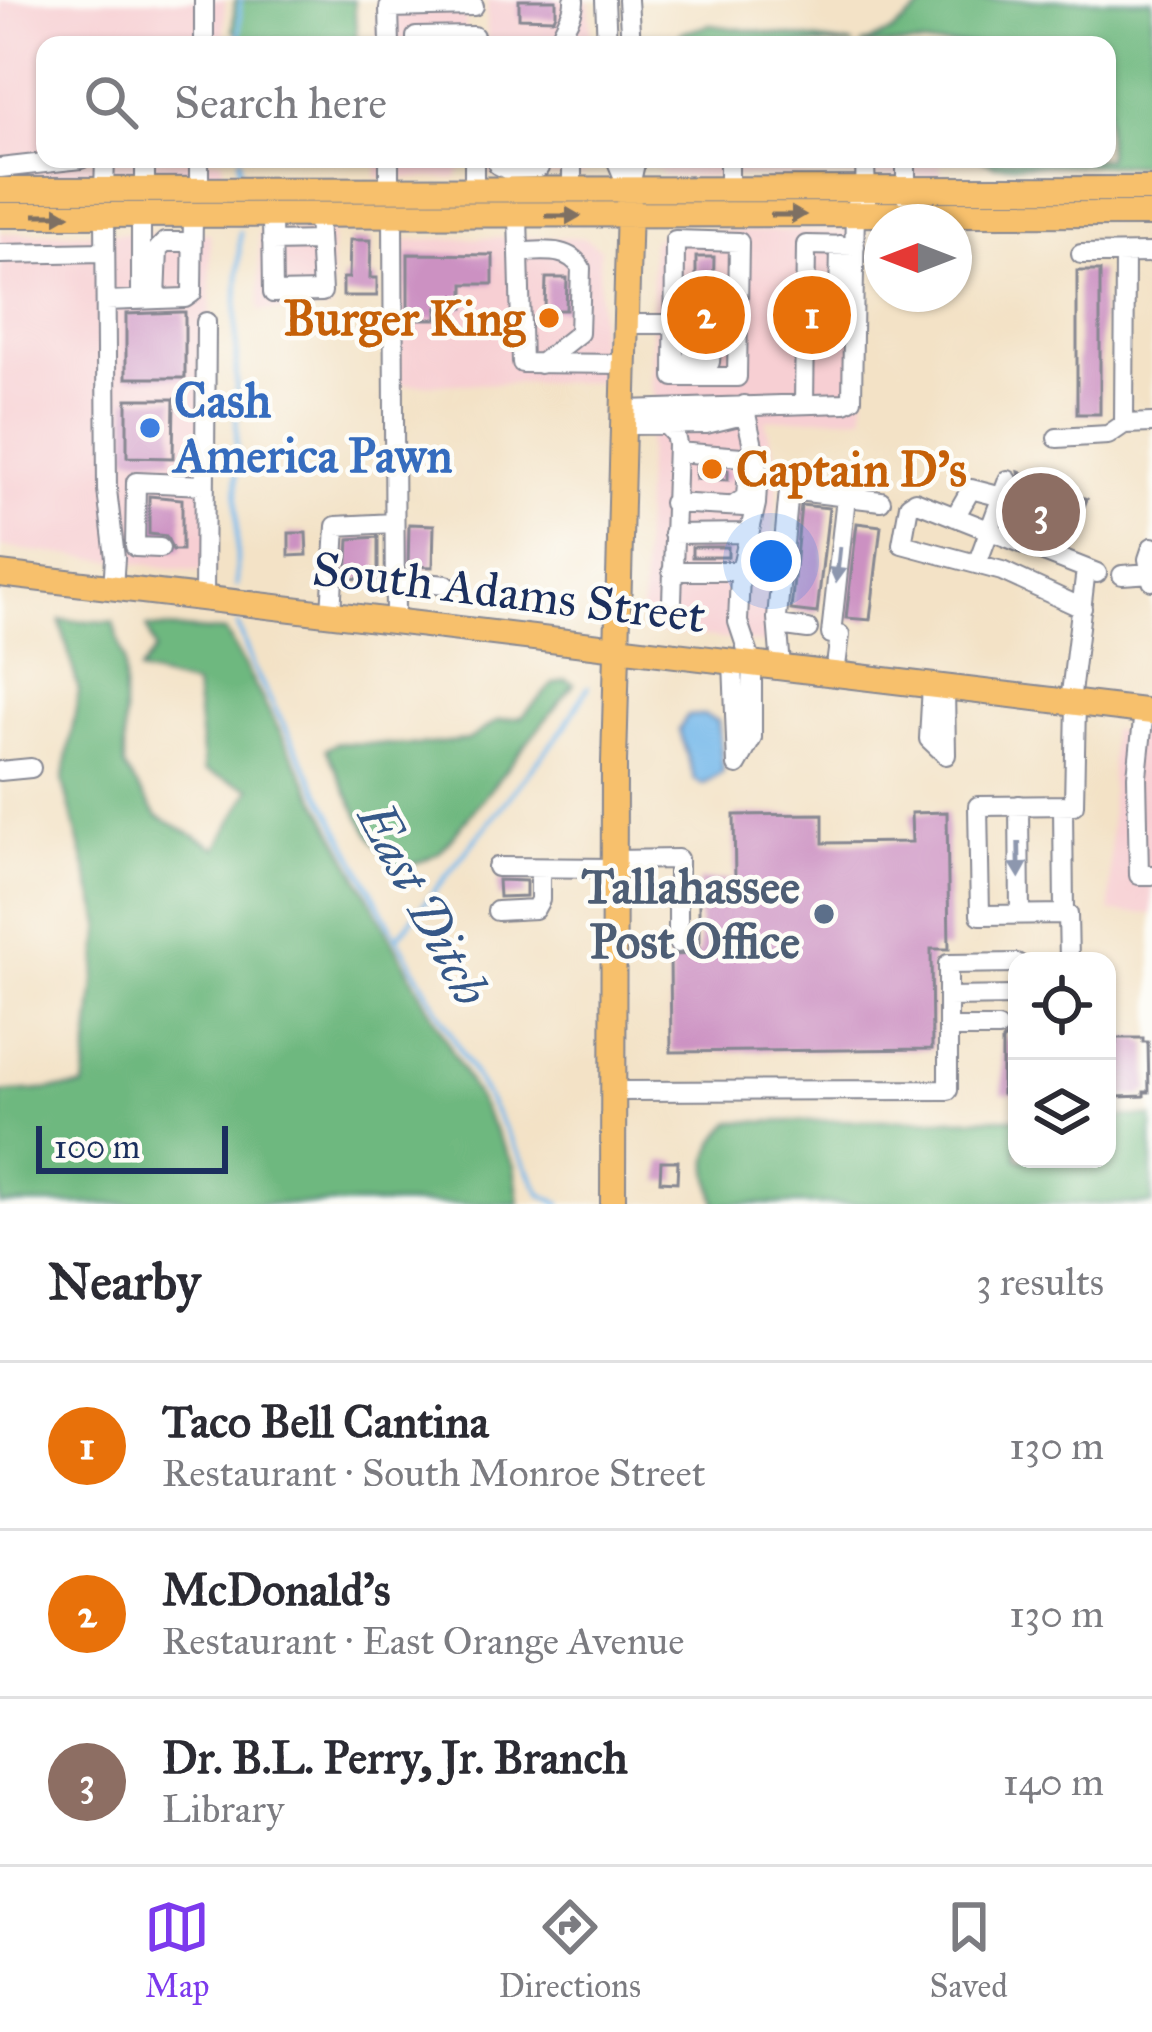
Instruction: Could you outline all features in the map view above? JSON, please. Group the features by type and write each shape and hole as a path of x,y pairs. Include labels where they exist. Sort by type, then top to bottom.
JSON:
{"main road":[{"path":"194,220 383,207 474,190 535,172 572,190 729,190 861,202 1152,214"},
{"path":"906,202 1152,189"},
{"path":"0,190 194,220 272,216 319,228 383,207 518,216 629,216 724,235 861,202"},
{"path":"613,1204 616,648 629,190"},
{"path":"0,215 105,203"},
{"name":"South Adams Street","path":"0,574 1148,711"}],"street":[{"path":"204,0 204,36"},
{"path":"560,36 575,8 574,0"},
{"path":"605,0 607,36"},
{"path":"628,0 630,36"},
{"path":"389,36 389,8 474,3 474,36"},
{"path":"0,168 36,164"},
{"path":"105,168 113,588"},
{"path":"144,168 142,213 148,300"},
{"path":"106,301 185,298 192,292 198,168"},
{"path":"388,168 383,207 395,621"},
{"path":"474,168 474,190"},
{"path":"504,168 535,172"},
{"path":"572,168 572,190"},
{"path":"620,168 629,190"},
{"path":"629,190 634,168"},
{"path":"729,168 729,190"},
{"path":"805,308 839,305 864,168"},
{"path":"906,168 906,202"},
{"path":"142,213 194,220"},
{"path":"272,216 272,242 273,293 322,292 319,228 272,242"},
{"path":"518,216 522,363 627,364"},
{"path":"148,300 158,248 194,220"},
{"path":"679,370 675,240 724,235"},
{"path":"679,370 710,362 713,327 728,307 724,235"},
{"path":"679,370 737,377 724,235"},
{"path":"804,404 806,245 847,246"},
{"path":"625,417 852,399 847,246"},
{"path":"0,254 105,252"},
{"path":"519,252 562,253 581,268 579,333 540,364"},
{"path":"1081,254 1152,253"},
{"path":"1124,424 1125,254"},
{"path":"204,598 206,322"},
{"path":"628,324 674,324"},
{"path":"625,417 664,424 706,424 746,410"},
{"path":"743,663 737,765 752,738 743,663 738,622 758,454 746,410"},
{"path":"1057,438 1108,435 1124,424 1152,423"},
{"path":"664,424 675,435 676,452 672,602"},
{"path":"676,452 742,457 748,469 746,497 733,506"},
{"path":"160,548 135,548 136,482 204,485"},
{"path":"956,517 971,489 1005,488 977,564"},
{"path":"781,667 778,625 789,490 881,501"},
{"path":"836,674 840,635 831,634 846,497"},
{"path":"1066,914 980,915 978,806 1074,805 1073,702 1082,608 1092,571 915,501 909,505 902,544 1002,571 1082,608"},
{"path":"673,503 755,508"},
{"path":"110,511 136,512"},
{"path":"331,614 336,526 394,523"},
{"path":"673,534 749,533"},
{"path":"1121,575 1151,575 1152,547"},
{"path":"672,571 741,572"},
{"path":"395,580 446,585"},
{"path":"778,625 808,629"},
{"path":"939,686 946,755 929,739 939,686"},
{"path":"1148,711 1139,874 1152,875"},
{"path":"0,772 31,769"},
{"path":"1019,805 1020,914"},
{"path":"1063,805 1068,952"},
{"path":"497,868 678,859 678,943"},
{"path":"497,911 535,909 540,900 540,868"},
{"path":"613,1090 947,1090 948,964 1008,963"},
{"path":"948,997 1008,996"},
{"path":"948,1028 998,1028"}],"shaded area":[{"path":"0,0 225,0 224,36 36,36 36,168 223,168 223,176 0,175"},
{"path":"377,0 466,0 466,36 377,36"},
{"path":"487,0 589,0 591,36 487,36"},
{"path":"377,168 462,168 456,178 377,178"},
{"path":"487,168 590,168 582,176 496,177"},
{"path":"657,168 941,168 941,177 663,175"},
{"path":"332,231 331,310 259,311 259,232"},
{"path":"670,231 864,231 864,416 765,420 779,467 767,644 659,632 642,620 650,417 662,402 655,400 651,385 654,239"},
{"path":"0,233 210,233 214,573 0,547"},
{"path":"585,238 600,249 599,382 400,385 398,255 404,240"},
{"path":"1111,730 1152,735 1152,914 1110,912"}],"green space":[{"path":"235,0 354,0 356,36 239,36 233,30"},
{"path":"932,0 1152,0 1152,165 1116,165 1116,36 884,36"},
{"path":"710,25 789,36 680,36"},
{"path":"60,620 113,622 124,661 124,767 157,816 217,848 251,788 204,771 195,686 139,672 155,650 147,627 226,632 514,1166 519,1204 0,1204 0,1093 84,1087 101,924 63,782 79,691"},
{"path":"565,680 574,684 441,851 408,865 387,858 367,830 326,749 337,743 419,745 468,740 497,721 522,717 553,684"},
{"path":"1116,1117 1152,1117 1152,1204 716,1204 709,1160 715,1142 732,1122 1008,1118 1008,1168 1116,1168"}],"water":[{"path":"687,716 718,721 723,772 703,785 695,780 679,730"}],"building":[{"path":"519,0 556,0 554,19 519,18"},
{"path":"350,240 371,240 370,278 377,278 377,296 343,296 343,278 349,278"},
{"path":"408,254 493,255 493,284 464,284 464,308 437,308 437,319 408,319"},
{"path":"696,257 714,257 713,305 696,305"},
{"path":"1077,271 1100,271 1100,414 1077,414"},
{"path":"546,278 567,278 566,310 545,310"},
{"path":"185,312 185,378 126,378 126,314"},
{"name":"Cash America Pawn","path":"127,399 174,399 173,458 127,457"},
{"path":"696,467 728,470 728,480 696,479"},
{"path":"1019,472 1087,499 1068,547 1007,523 1021,485"},
{"path":"149,496 182,499 182,550 173,550 166,536 149,534"},
{"path":"801,505 829,508 817,613 791,610"},
{"path":"857,523 881,526 870,620 846,618"},
{"path":"409,524 434,525 433,567 408,566"},
{"path":"289,533 306,533 307,555 289,556"},
{"path":"378,537 378,580 347,578 349,539"},
{"path":"692,547 728,547 728,557 692,557"},
{"name":"Tallahassee Post Office","path":"947,812 949,949 931,949 932,1049 671,1052 670,955 699,954 699,880 735,880 734,815 823,814 823,843 912,842 911,813"},
{"path":"498,880 526,881 526,896 499,897"},
{"path":"1008,1036 1008,1094 1002,1094 1002,1041"},
{"path":"1116,1038 1148,1042 1149,1092 1144,1096 1116,1096"},
{"path":"661,1161 678,1161 677,1182 660,1181"}],"waterway":[{"name":"East Ditch","path":"239,36 240,0"},
{"name":"East Ditch","path":"240,168 240,176"},
{"name":"East Ditch","path":"237,585 240,232"},
{"name":"East Ditch","path":"238,625 253,667 391,927 542,1195 560,1204"},
{"path":"397,938 564,728 588,687"}],"place":[{"name":"McDonald's","path":"706,315"},
{"name":"Taco Bell Cantina","path":"812,315"},
{"name":"Burger King","path":"549,318"},
{"name":"Cash America Pawn","path":"150,428"},
{"name":"Captain D's","path":"712,469"},
{"name":"Dr. B.L. Perry, Jr. Branch","path":"1041,512"},
{"name":"Tallahassee Post Office","path":"824,914"}]}
